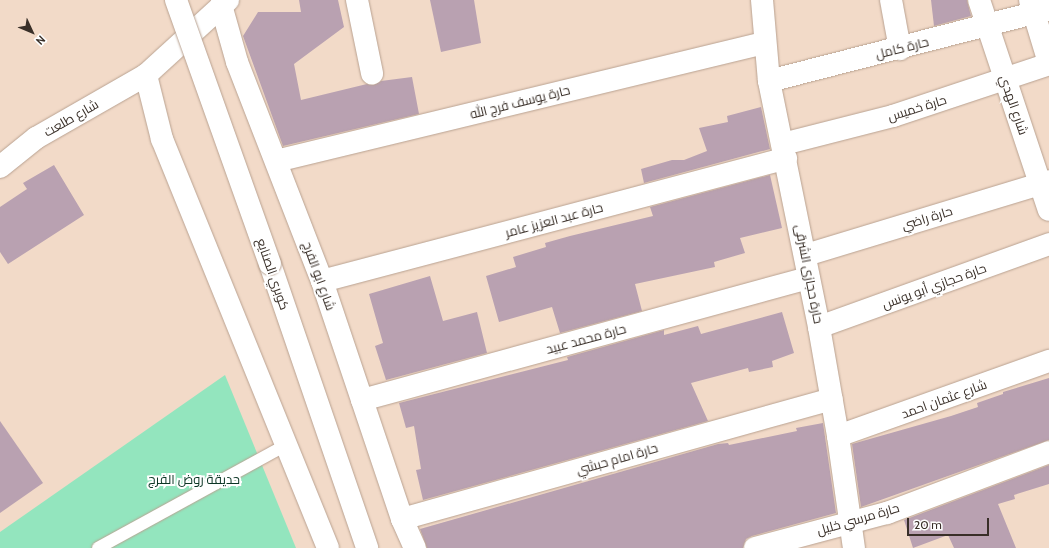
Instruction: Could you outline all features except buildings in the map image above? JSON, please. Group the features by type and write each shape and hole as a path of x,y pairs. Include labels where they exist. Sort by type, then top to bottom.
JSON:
{"street":[{"name":"كوبري الصنايع","path":"176,0 270,264 367,548"},
{"path":"357,0 372,73"},
{"name":"حارة حجازى الشرقى","path":"762,0 764,42 770,81 806,255 819,327 838,436 854,548"},
{"path":"891,0 900,49"},
{"name":"شارع الهدي","path":"979,0 1005,80 1045,182 1049,210"},
{"name":"شارع طلعت","path":"0,167 36,138 146,76 224,3"},
{"name":"شارع ابو الفرج","path":"224,3 237,62 322,282 402,519 415,548"},
{"path":"1038,7 1049,64"},
{"name":"حارة كامل","path":"770,81 988,26 1038,7"},
{"name":"حارة يوسف فرج الله","path":"276,161 764,42"},
{"name":"حارة خميس","path":"784,151 1005,80 1049,64"},
{"path":"146,76 162,139 328,548"},
{"name":"حارة عبد العزيز عامر","path":"322,282 784,151"},
{"name":"حارة راضي","path":"806,255 1045,182"},
{"name":"حارة حجازي أبو يونس","path":"819,327 1049,244"},
{"name":"حارة محمد عبيد","path":"362,400 809,278"},
{"name":"شارع عثمان احمد","path":"838,436 1049,361"},
{"name":"حارة امام حبشي","path":"402,519 832,400"},
{"name":"حارة مرسي خليل","path":"755,548 887,513 1049,452"}],"lane":[{"path":"98,548 286,445"}],"green space":[{"name":"حديقة روض الفرج","path":"225,375 296,548 0,548 0,532"}]}
